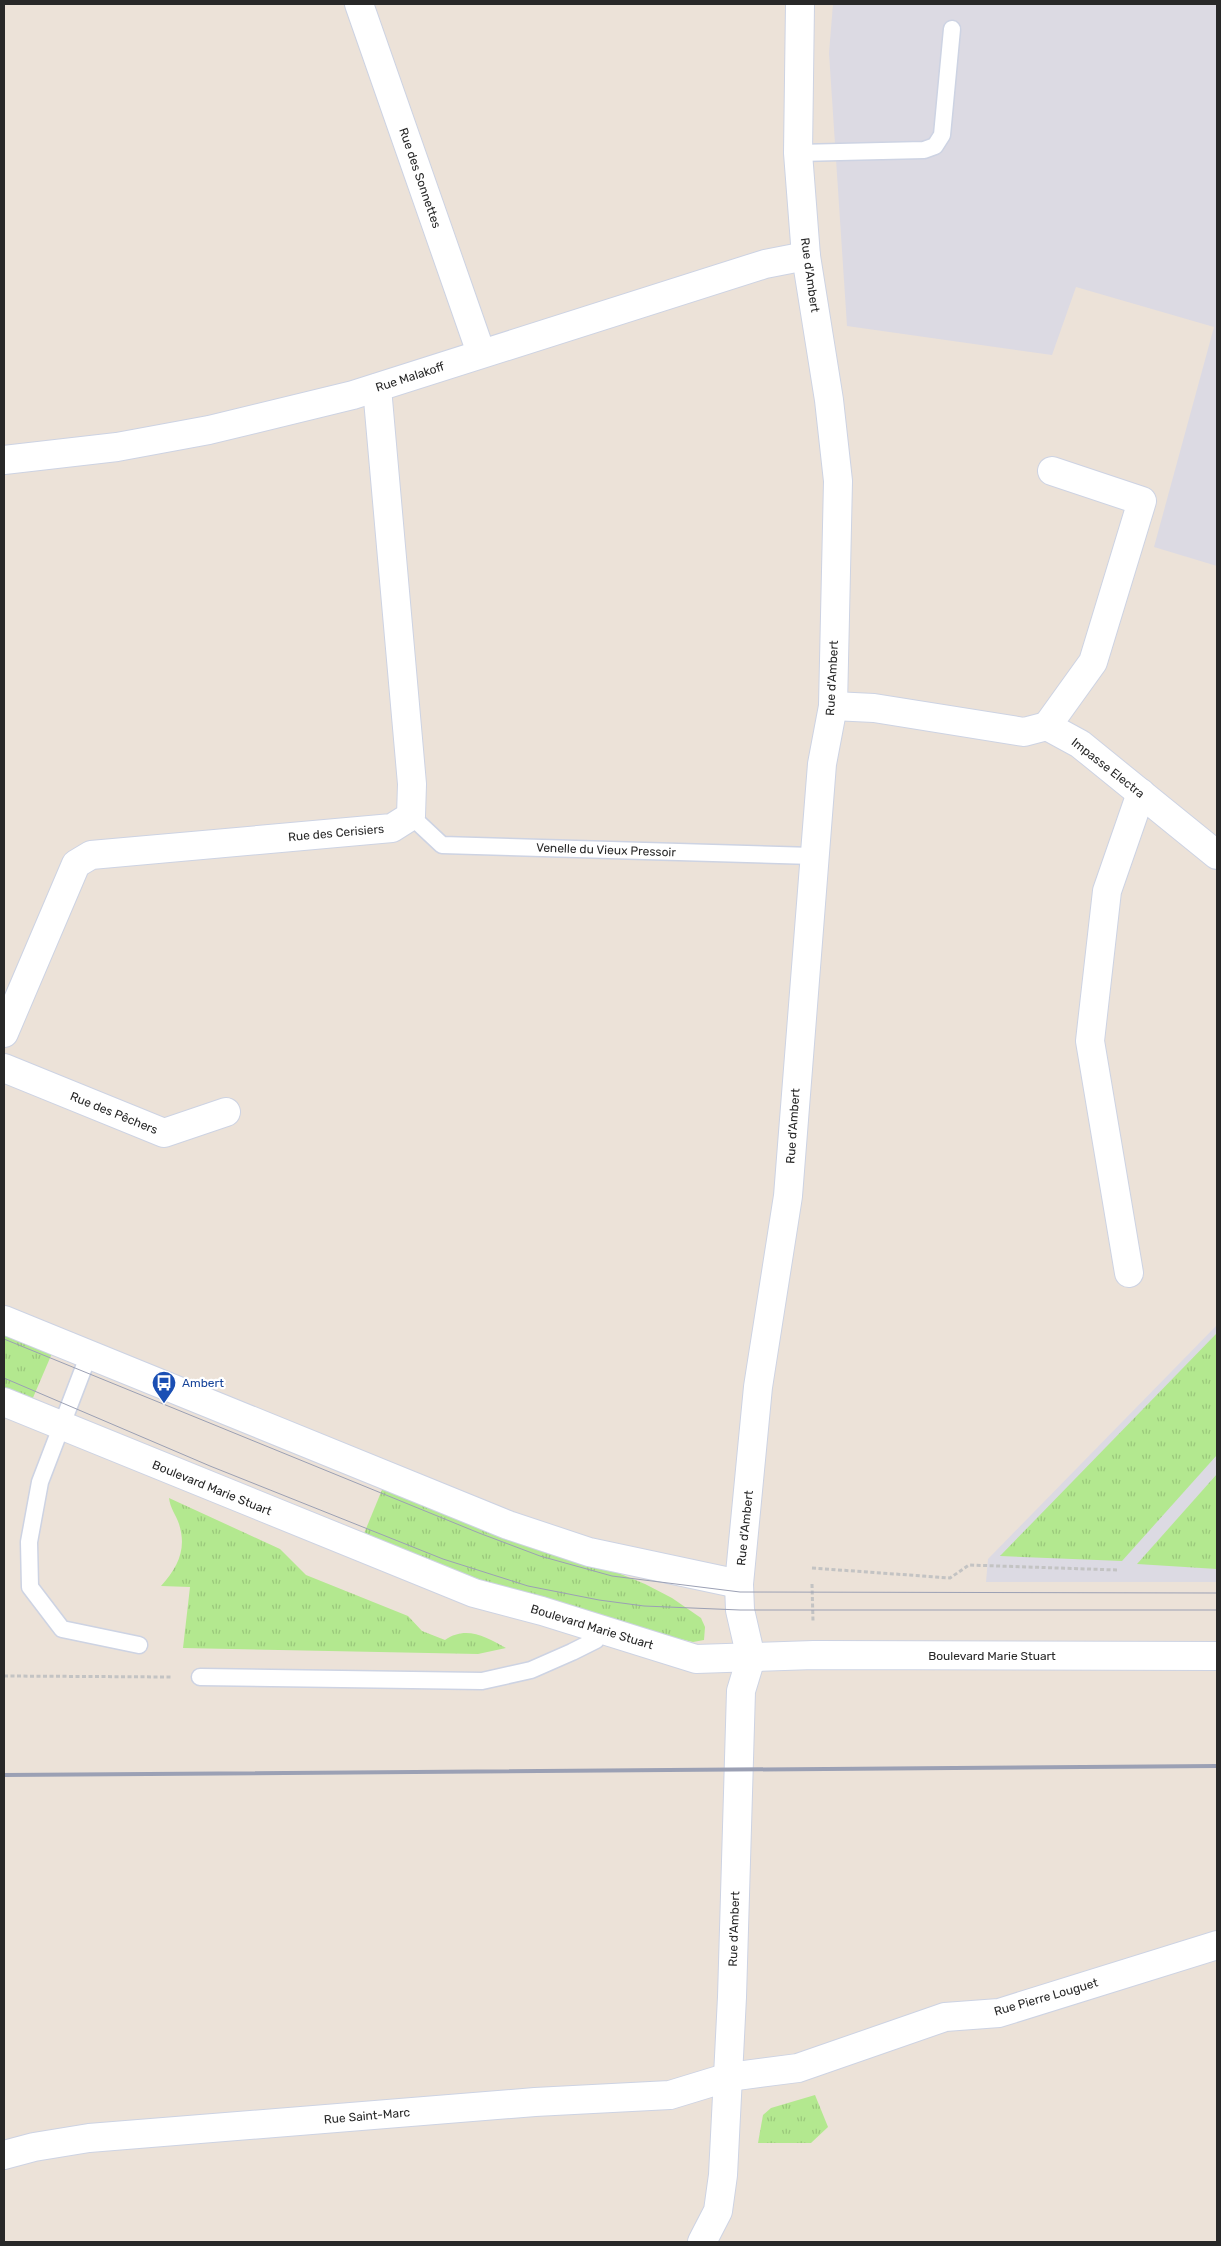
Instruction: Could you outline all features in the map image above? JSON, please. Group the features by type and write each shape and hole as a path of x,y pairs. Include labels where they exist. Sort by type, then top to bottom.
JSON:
{"street":[{"name":"Rue des Sonnettes","path":"359,4 482,353"},
{"name":"Rue d'Ambert","path":"702,2242 718,2211 723,2175 729,2077 740,1691 752,1658 740,1610 740,1584 758,1387 788,1196 813,856 822,764 833,706 838,481 829,400 806,256 798,153 800,4"},
{"name":"Rue Malakoff","path":"4,460 117,448 209,430 376,388 765,264 806,256"},
{"path":"376,388 412,784 411,816"},
{"path":"833,706 874,708 1024,732 1048,726 1093,662 1142,500 1052,471"},
{"name":"Impasse Electra","path":"1048,726 1080,744 1217,855"},
{"path":"1128,1273 1090,1041 1107,891 1140,793"},
{"name":"Rue des Cerisiers","path":"4,1033 76,864 91,855 392,828 411,816"},
{"name":"Rue des Pêchers","path":"4,1068 164,1133 226,1112"},
{"path":"4,1320 508,1525 589,1552 740,1584"},
{"name":"Boulevard Marie Stuart","path":"4,1402 474,1593 542,1611 696,1659 814,1655 1217,1656"},
{"name":"Rue Pierre Louguet","path":"729,2077 798,2068 945,2017 999,2013 1217,1945"},
{"name":"Rue Saint-Marc","path":"4,2155 34,2147 89,2138 535,2102 670,2095 729,2077"}],"lane":[{"path":"798,153 924,150 935,146 942,135 952,29"},
{"name":"Venelle du Vieux Pressoir","path":"411,816 442,845 813,856"},
{"path":"89,1354 40,1482 29,1542 30,1587 62,1629 139,1645"},
{"path":"200,1677 482,1681 531,1670 564,1656 596,1640 601,1630"}],"path":[{"path":"812,1568 950,1578 969,1565 1116,1570"},
{"path":"812,1584 813,1625"},
{"path":"4,1676 200,1677"}],"shaded area":[{"path":"833,4 1217,4 1217,566 1154,547 1214,327 1076,287 1052,355 847,326 829,53"},
{"path":"1217,1325 1217,1582 986,1582 988,1559"}],"green space":[{"path":"4,1330 53,1351 32,1400 4,1388"},
{"path":"1217,1333 1217,1455 1122,1561 1000,1556"},
{"path":"1217,1474 1217,1569 1137,1564"},
{"path":"384,1485 645,1584 672,1598 701,1618 705,1627 704,1640 693,1642 612,1623 489,1583 363,1536"},
{"path":"169,1498 280,1549 306,1575 408,1616 422,1631 445,1640 461,1633 476,1634 506,1648 478,1654 183,1648 190,1587 161,1586 176,1565 182,1542 179,1524"},
{"path":"815,2095 828,2127 811,2143 758,2143 763,2115 771,2108"}],"tram line":[{"path":"4,1339 479,1533 540,1556 612,1576 740,1592 1217,1593"},
{"path":"4,1378 210,1466 443,1559 528,1586 599,1600 644,1606 740,1610 1217,1610"}],"railway":[{"path":"4,1775 1217,1766"}],"place":[{"name":"Ambert","path":"164,1404"}]}
